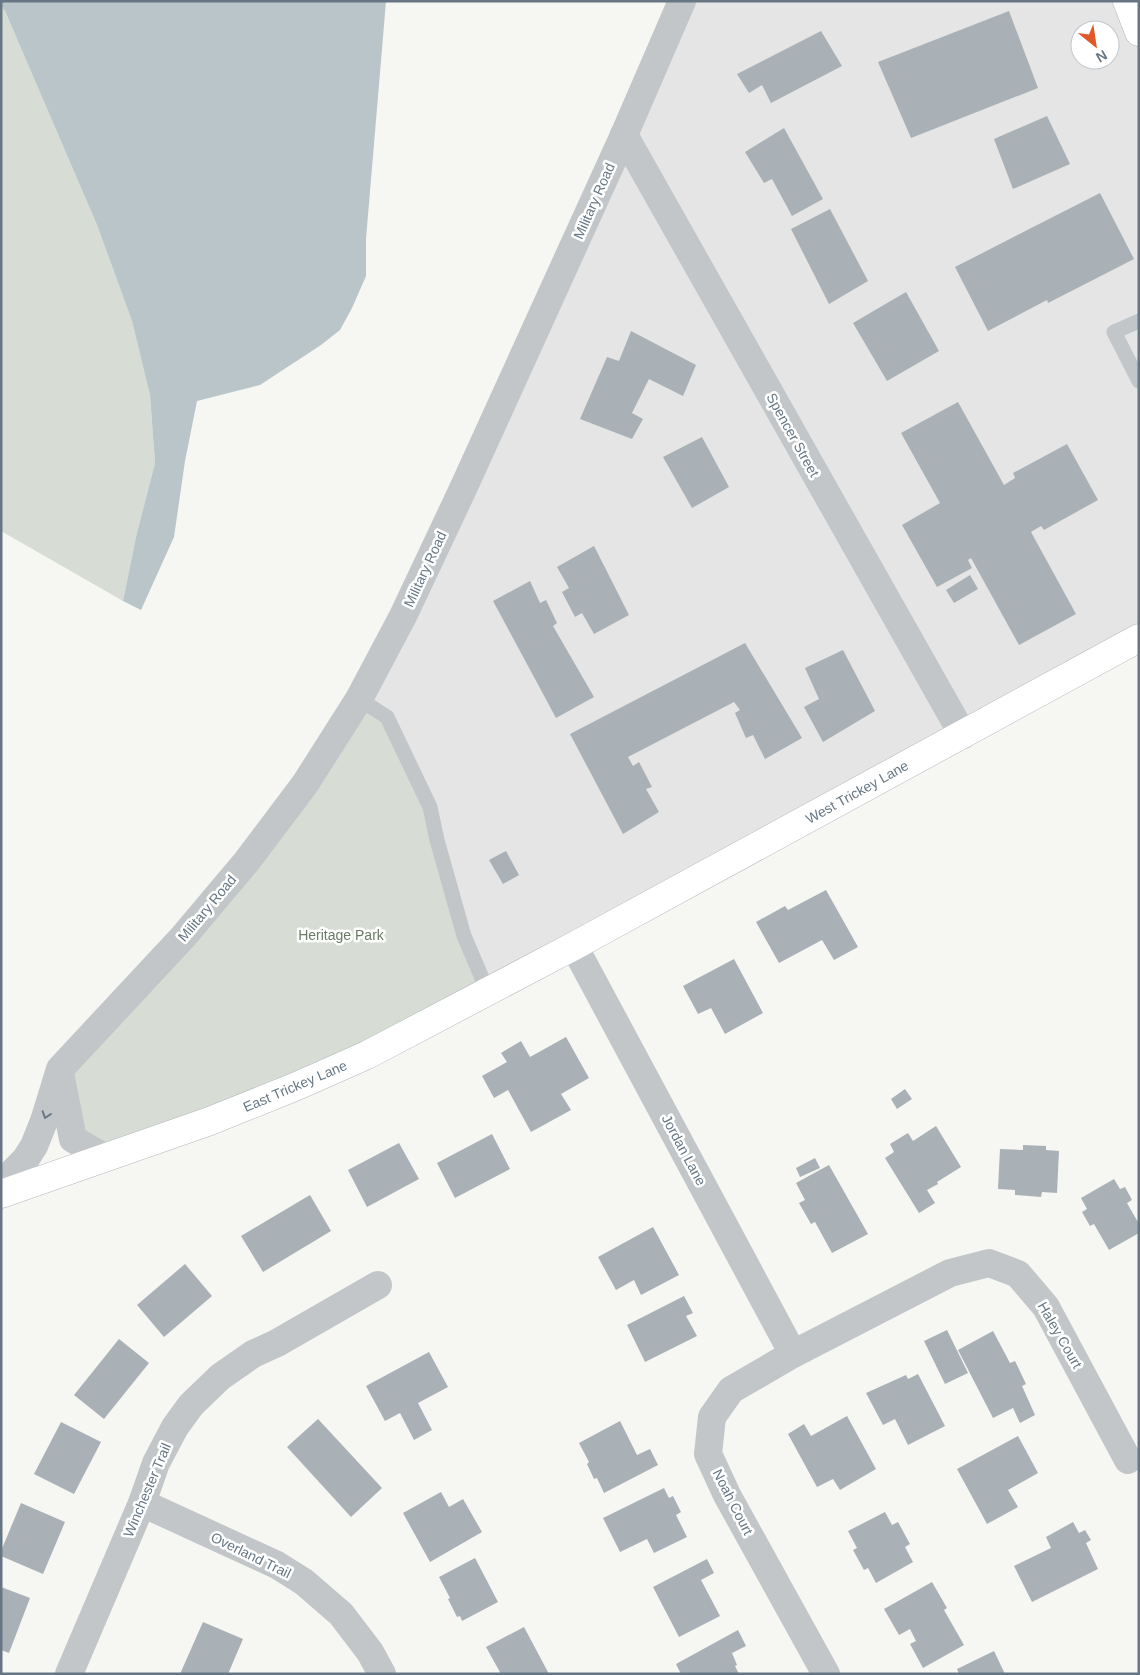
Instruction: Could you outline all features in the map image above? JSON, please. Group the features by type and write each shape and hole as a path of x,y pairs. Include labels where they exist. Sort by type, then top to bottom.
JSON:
{"main road":[{"path":"1126,1 1139,32"},
{"name":"West Trickey Lane","path":"574,946 1139,638"},
{"name":"East Trickey Lane","path":"1,1194 210,1121 297,1086 367,1055 574,946"}],"street":[{"name":"Military Road","path":"1,1184 24,1160 34,1146 60,1069 183,937 247,862 305,784 359,699 403,616 462,491 624,135 682,1"},
{"name":"Spencer Street","path":"624,135 962,735"},
{"name":"Jordan Lane","path":"574,946 792,1354"},
{"path":"60,1069 73,1139 104,1157"},
{"name":"Haley Court","path":"792,1354 950,1273 989,1263 1018,1274 1046,1307 1128,1460"},
{"name":"Winchester Trail","path":"69,1674 142,1503 156,1463 175,1427 191,1405 220,1377 253,1354 277,1343 378,1285"},
{"name":"Noah Court","path":"792,1354 731,1390 712,1418 708,1454 727,1495 826,1674"},
{"name":"Overland Trail","path":"142,1503 277,1565 304,1582 341,1614 370,1652 382,1674"}],"lane":[{"path":"1139,320 1114,332 1139,381"},
{"path":"359,699 387,717 430,808 464,936 488,992"}],"shaded area":[{"path":"1,1 386,1 366,239 366,276 340,330 321,345 260,385 197,401 185,461 174,537 141,610 123,601 136,537 155,463 150,395 132,321 97,225 5,11 1,6"},
{"path":"682,1 1139,1 1139,638 488,992 359,699"}],"green space":[{"path":"1,6 5,11 97,225 132,321 150,395 155,463 136,537 123,601 1,531"},
{"name":"Heritage Park","path":"359,699 387,717 430,807 488,992 104,1157 73,1139 60,1069 183,937"}],"building":[{"path":"1009,11 1038,88 911,138 878,62"},
{"path":"821,31 842,66 771,103 762,85 749,93 737,74"},
{"path":"1047,116 1070,164 1013,189 994,139"},
{"path":"784,128 823,199 792,216 772,179 764,183 745,152"},
{"path":"1100,193 1134,259 1048,303 1047,300 988,331 955,267"},
{"path":"830,209 868,281 829,304 791,229"},
{"path":"906,292 939,351 887,381 853,323"},
{"path":"631,331 696,365 683,396 649,379 632,413 643,419 632,439 580,419 607,357 619,361"},
{"path":"958,402 1004,485 1015,478 1013,473 1067,444 1098,500 1044,530 1041,526 1031,532 1076,614 1019,645 971,558 968,560 972,568 937,587 902,525 940,503 901,433"},
{"path":"702,437 729,487 692,508 663,457"},
{"path":"594,546 629,615 594,634 582,613 575,617 562,592 569,588 557,567"},
{"path":"970,575 978,589 954,603 946,590"},
{"path":"530,581 540,603 546,600 557,623 553,626 594,697 556,718 493,601"},
{"path":"745,643 802,738 765,759 753,735 746,738 735,713 740,710 734,702 628,757 633,766 639,762 652,787 646,789 659,812 623,834 570,734"},
{"path":"843,650 875,711 823,742 804,707 819,699 805,668"},
{"path":"506,851 519,875 503,884 489,860"},
{"path":"826,890 858,947 834,960 822,940 779,963 756,922 785,906 788,910"},
{"path":"734,959 763,1013 725,1034 711,1008 698,1014 683,986"},
{"path":"566,1037 589,1078 561,1094 571,1110 531,1132 508,1090 494,1098 482,1076 507,1062 501,1053 521,1041 530,1057"},
{"path":"905,1089 912,1099 897,1109 891,1099"},
{"path":"936,1126 961,1167 927,1190 935,1203 919,1213 885,1158 894,1152 890,1144 908,1133 913,1141"},
{"path":"492,1134 510,1169 455,1198 437,1163"},
{"path":"399,1143 419,1179 367,1207 348,1170"},
{"path":"1023,1145 1046,1146 1046,1150 1059,1151 1057,1193 1042,1192 1041,1197 1015,1195 1015,1190 998,1189 1000,1149 1023,1150"},
{"path":"815,1158 820,1168 800,1177 796,1168"},
{"path":"829,1165 868,1234 832,1253 815,1222 811,1224 799,1203 805,1200 796,1183"},
{"path":"1114,1179 1120,1189 1125,1187 1132,1200 1127,1203 1139,1224 1139,1233 1109,1250 1094,1224 1090,1226 1082,1212 1087,1209 1081,1198"},
{"path":"310,1195 331,1231 263,1272 241,1236"},
{"path":"653,1227 679,1275 641,1295 634,1280 616,1290 598,1257"},
{"path":"185,1264 212,1296 164,1337 137,1305"},
{"path":"684,1296 693,1313 686,1316 697,1336 645,1362 627,1325"},
{"path":"947,1330 968,1373 945,1384 924,1341"},
{"path":"993,1331 1010,1363 1015,1361 1026,1384 1022,1386 1035,1415 1020,1423 1013,1408 993,1418 958,1350"},
{"path":"119,1339 149,1363 104,1419 74,1395"},
{"path":"429,1352 448,1387 418,1403 432,1430 414,1440 400,1413 385,1421 366,1386"},
{"path":"918,1374 945,1426 908,1445 895,1419 883,1425 866,1393 906,1375 908,1379"},
{"path":"847,1416 876,1469 840,1490 833,1479 817,1487 788,1434 804,1424 811,1436"},
{"path":"318,1419 382,1488 351,1517 287,1447"},
{"path":"620,1421 637,1455 650,1449 658,1465 604,1493 597,1478 594,1479 587,1464 589,1462 579,1443"},
{"path":"61,1422 101,1442 74,1494 34,1474"},
{"path":"1018,1436 1038,1473 1008,1490 1018,1507 987,1524 957,1469"},
{"path":"664,1488 669,1498 673,1496 681,1512 676,1515 687,1537 654,1553 647,1539 620,1552 603,1518"},
{"path":"441,1492 449,1507 463,1499 482,1532 430,1562 403,1513"},
{"path":"21,1503 65,1522 43,1574 1,1556 1,1551"},
{"path":"885,1512 892,1525 898,1522 910,1544 905,1547 913,1562 876,1583 868,1568 864,1570 853,1550 857,1548 848,1531"},
{"path":"1073,1522 1079,1533 1085,1530 1091,1540 1086,1543 1098,1569 1032,1602 1014,1566 1051,1548 1046,1537"},
{"path":"475,1558 498,1602 462,1621 460,1616 457,1617 439,1577"},
{"path":"707,1559 714,1573 701,1580 720,1616 679,1637 653,1587"},
{"path":"932,1582 947,1608 944,1610 964,1645 923,1668 910,1644 916,1641 910,1629 899,1635 884,1609"},
{"path":"1,1587 30,1598 9,1653 1,1650"},
{"path":"203,1622 243,1639 228,1674 180,1674"},
{"path":"524,1627 549,1674 501,1674 486,1647"},
{"path":"738,1630 746,1646 732,1653 739,1674 681,1674 676,1664"},
{"path":"994,1651 1005,1674 959,1674 957,1669"}]}
